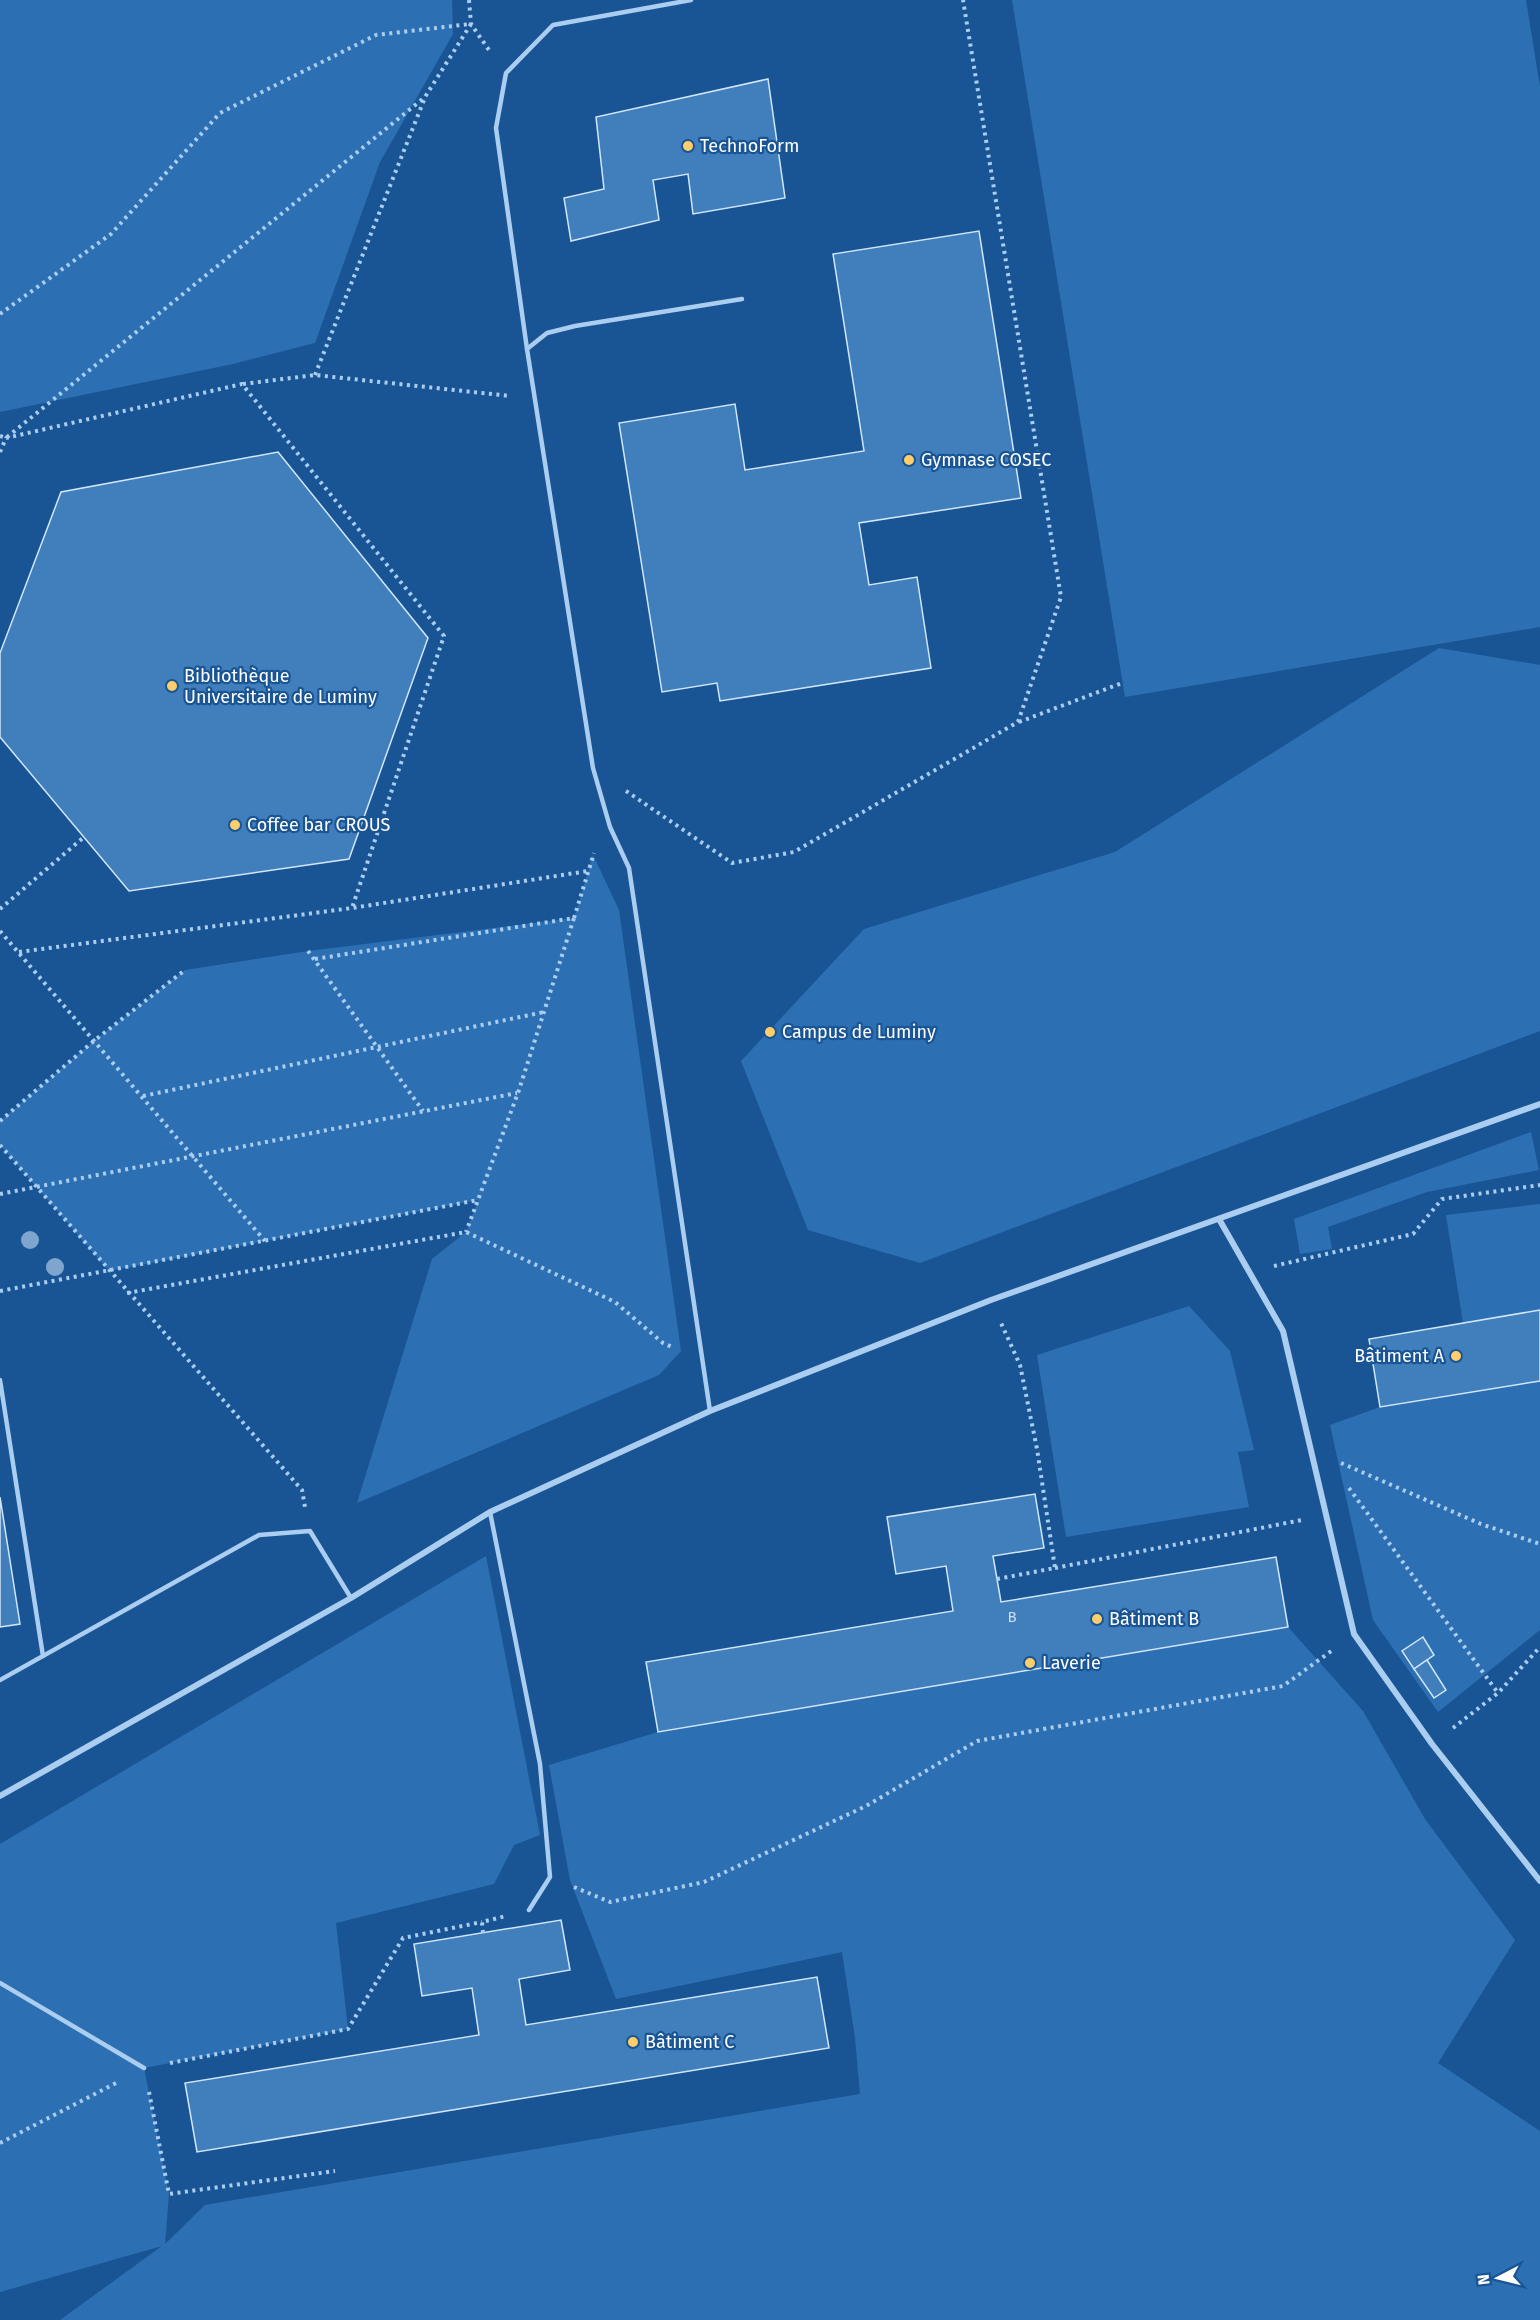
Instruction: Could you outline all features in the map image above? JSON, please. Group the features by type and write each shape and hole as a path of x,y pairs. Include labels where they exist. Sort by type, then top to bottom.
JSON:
{"street":[{"path":"0,1796 351,1598 490,1512 710,1411 991,1300 1540,1104"},
{"path":"1219,1219 1283,1331 1354,1634 1432,1744 1540,1881"}],"lane":[{"path":"691,0 553,25 506,73 496,128 534,399 593,768 610,827 628,868 710,1411"},
{"path":"527,349 547,333 575,326 742,299"},
{"path":"0,1380 43,1656"},
{"path":"490,1512 540,1764 550,1877 529,1910"},
{"path":"0,1680 259,1535 310,1531 351,1598"},
{"path":"0,1983 144,2068"}],"path":[{"path":"469,0 471,24 506,73"},
{"path":"963,0 1061,597 1018,722"},
{"path":"315,375 425,97 471,24"},
{"path":"0,314 111,234 219,113 376,35 471,24"},
{"path":"0,452 6,438 425,97"},
{"path":"0,435 6,438 242,384 315,375 534,399"},
{"path":"242,384 444,636 352,908"},
{"path":"593,768 732,863 794,852 1018,722 1122,683"},
{"path":"466,1232 518,1093 593,855 610,827"},
{"path":"0,909 84,837"},
{"path":"19,952 352,908 588,871"},
{"path":"315,959 574,918"},
{"path":"0,931 265,1241"},
{"path":"308,951 375,1048 423,1111"},
{"path":"0,1121 95,1040 185,970"},
{"path":"143,1096 543,1012"},
{"path":"0,1194 518,1093"},
{"path":"0,1145 127,1293 302,1490 310,1531"},
{"path":"1248,1271 1413,1234 1442,1199 1540,1185"},
{"path":"0,1291 479,1200"},
{"path":"127,1293 466,1232 615,1302 663,1342 702,1361"},
{"path":"991,1300 1020,1365 1037,1449 1055,1568"},
{"path":"1306,1428 1326,1456 1481,1524 1540,1544"},
{"path":"1346,1484 1498,1693"},
{"path":"997,1579 1326,1515"},
{"path":"550,1877 610,1902 704,1882 866,1806 977,1741 1282,1686 1354,1634"},
{"path":"1432,1744 1498,1693 1540,1647"},
{"path":"0,2143 144,2068 348,2029 403,1938 529,1910"},
{"path":"482,1922 483,1933"},
{"path":"144,2068 169,2194 335,2171"}],"shaded area":[{"path":"0,0 452,0 453,34 380,162 315,343 233,364 0,412"},
{"path":"1012,0 1526,0 1540,87 1540,627 1125,697"},
{"path":"1439,648 1540,665 1540,1031 920,1263 808,1230 741,1061 864,929 1115,852"},
{"path":"593,855 619,910 681,1351 659,1375 357,1503 432,1259 466,1232 478,1200 109,1271 0,1145 0,1121 95,1040 185,970 308,951 574,918"},
{"path":"1531,1132 1539,1170 1427,1192 1328,1227 1332,1249 1300,1254 1294,1219"},
{"path":"1540,1204 1540,1310 1463,1323 1446,1215"},
{"path":"1189,1306 1230,1351 1254,1450 1238,1452 1249,1507 1066,1537 1037,1355"},
{"path":"1540,1381 1540,1630 1438,1712 1373,1620 1330,1425 1380,1407"},
{"path":"486,1556 540,1835 514,1845 494,1884 336,1923 348,2029 144,2068 169,2194 165,2244 205,2205 860,2094 855,2038 842,1952 616,1999 570,1880 549,1765 658,1732 1288,1627 1363,1711 1425,1819 1515,1940 1438,2063 1540,2131 1540,2320 60,2320 162,2246 0,2292 0,1844"}],"building":[{"name":"TechnoForm","path":"768,79 785,198 693,214 688,174 653,180 659,220 571,241 564,198 604,189 596,117"},
{"name":"Gymnase COSEC","path":"979,231 1021,498 859,523 869,585 917,577 931,668 720,701 717,683 662,692 619,423 735,404 745,470 864,451 833,254"},
{"path":"278,452 428,638 349,859 129,891 0,737 0,653 61,492"},
{"name":"Bâtiment A","path":"1540,1310 1540,1381 1380,1407 1369,1339"},
{"name":"Bâtiment B","path":"1035,1494 1044,1548 993,1556 1001,1602 1276,1557 1288,1627 658,1732 646,1662 953,1611 946,1566 896,1574 887,1517"},
{"path":"0,1497 20,1624 0,1627"},
{"path":"1423,1637 1434,1655 1414,1669 1402,1651"},
{"path":"1427,1660 1446,1690 1434,1698 1414,1669"},
{"name":"Bâtiment C","path":"561,1920 570,1970 519,1979 526,2025 817,1977 829,2048 197,2152 185,2083 479,2035 472,1988 422,1996 414,1944"}],"place":[{"name":"TechnoForm","path":"688,146"},
{"name":"Gymnase COSEC","path":"909,460"},
{"name":"Bibliothèque Universitaire de Luminy","path":"172,686"},
{"name":"Coffee bar CROUS","path":"235,825"},
{"name":"Campus de Luminy","path":"770,1032"},
{"name":"Bâtiment A","path":"1456,1356"},
{"name":"Bâtiment B","path":"1097,1619"},
{"name":"Laverie","path":"1030,1663"},
{"name":"Bâtiment C","path":"633,2042"}]}
